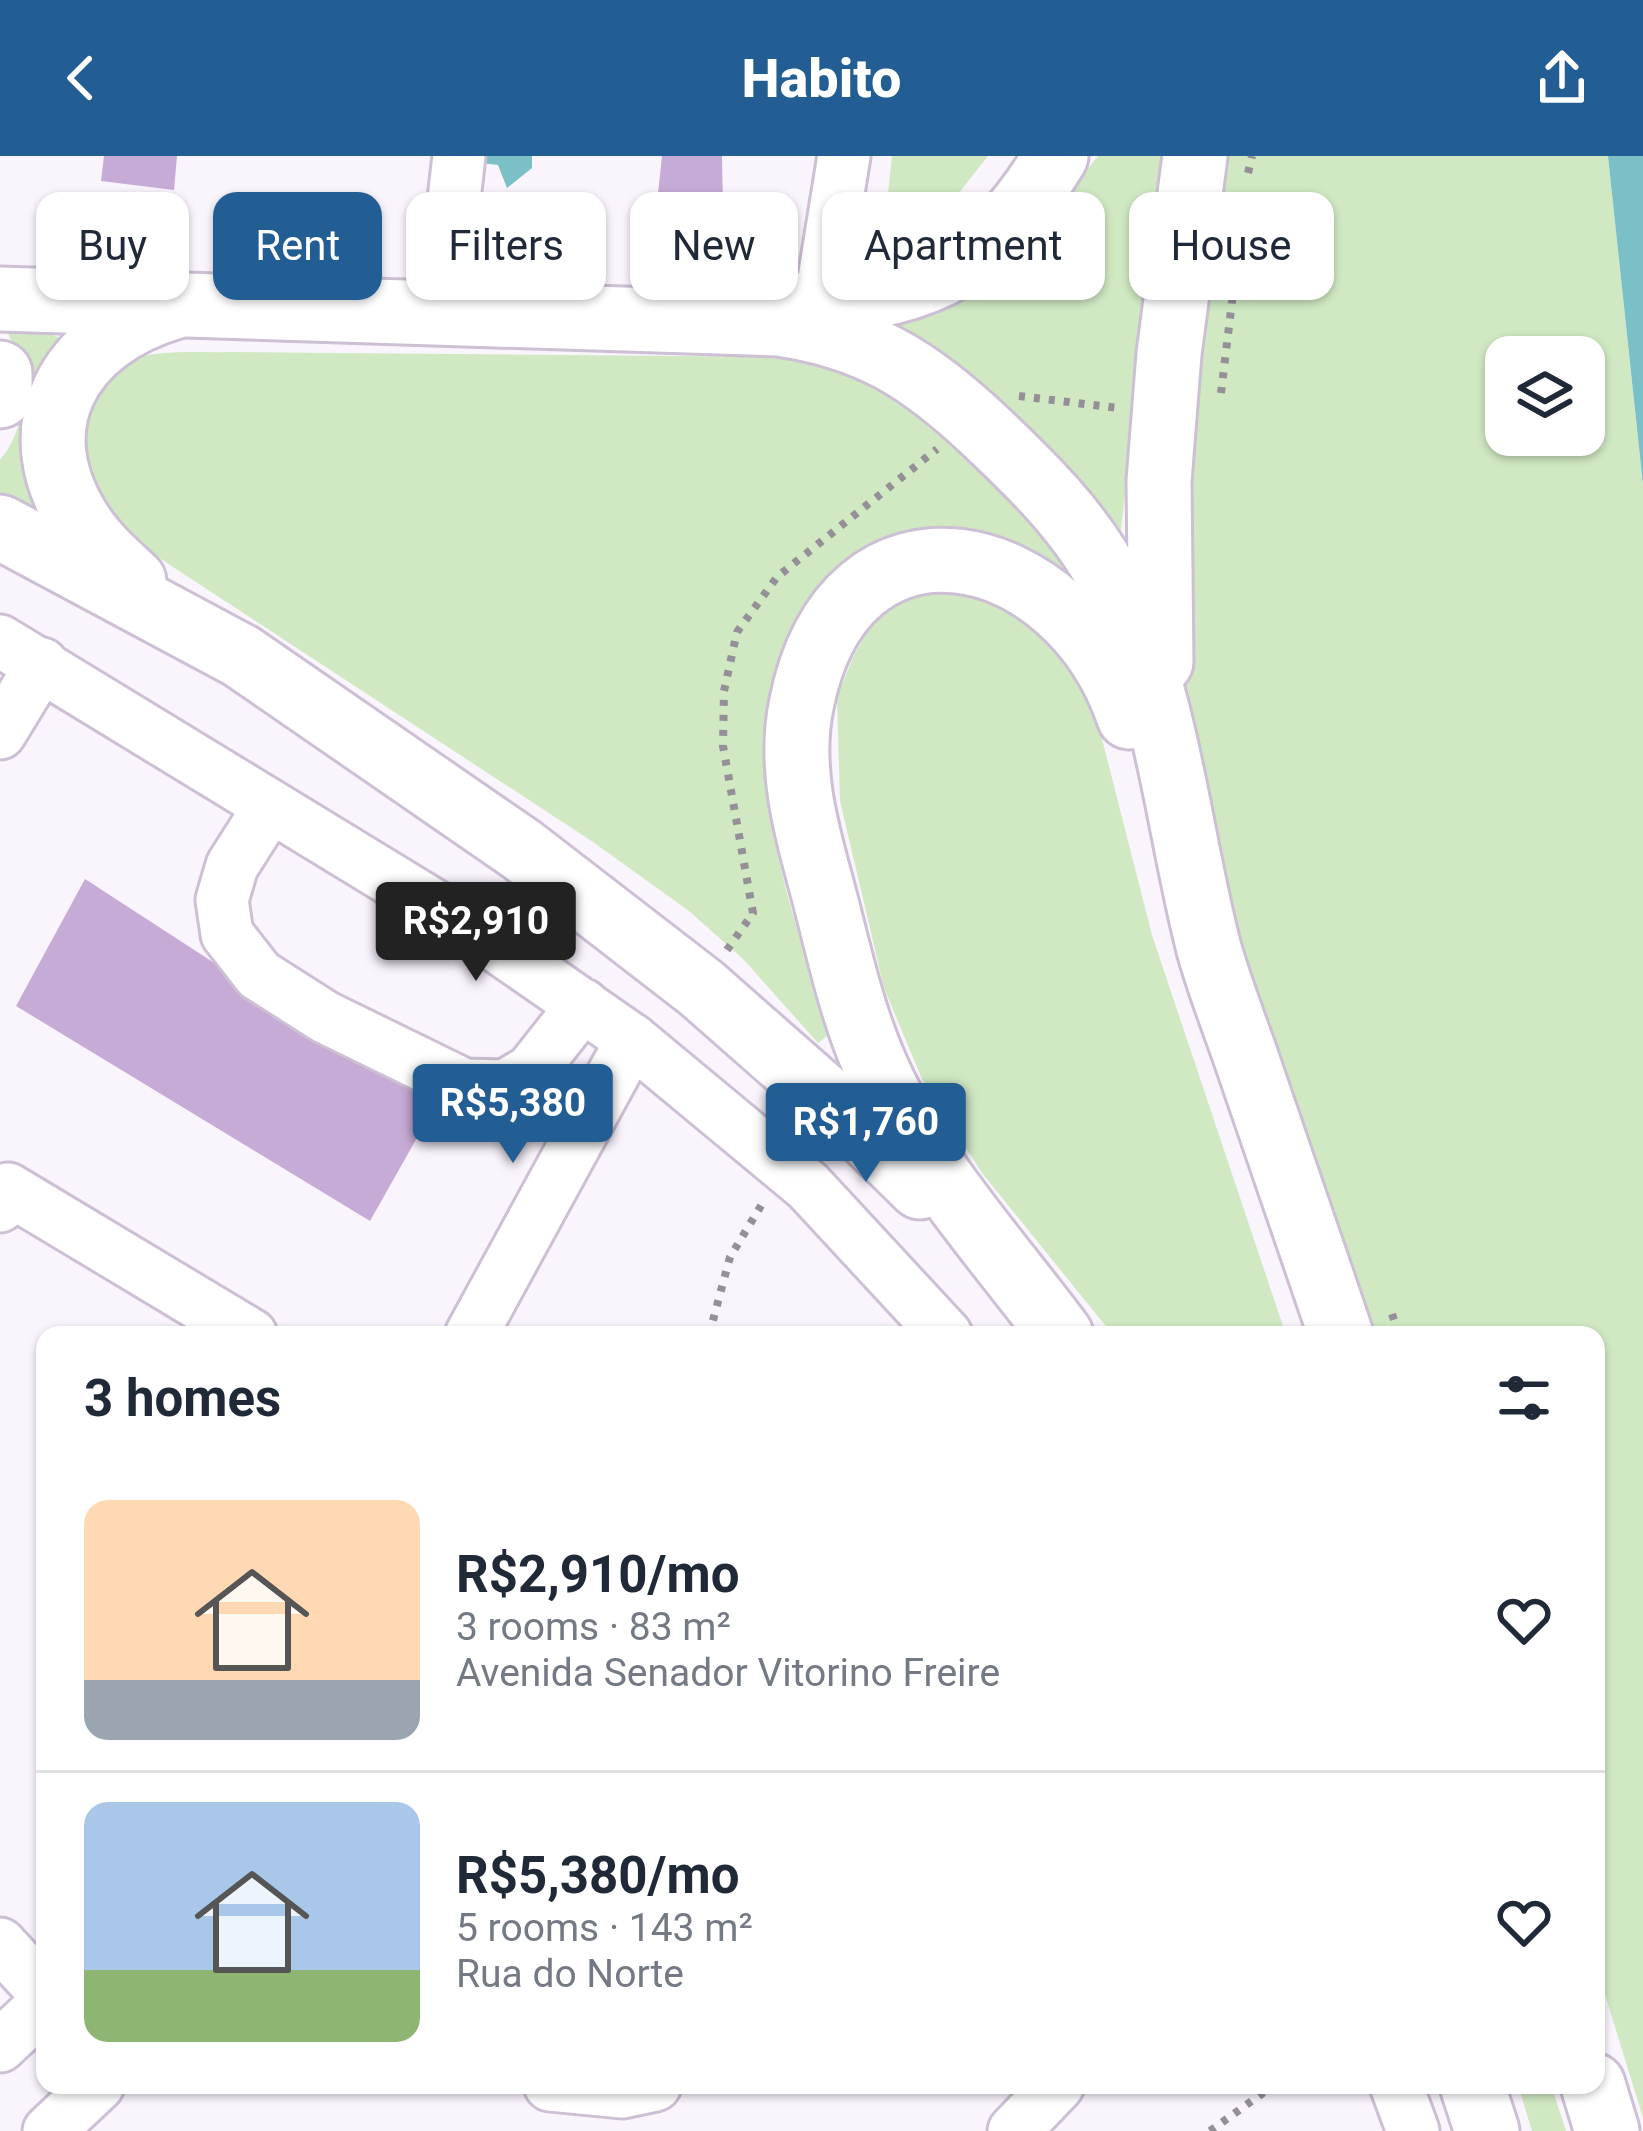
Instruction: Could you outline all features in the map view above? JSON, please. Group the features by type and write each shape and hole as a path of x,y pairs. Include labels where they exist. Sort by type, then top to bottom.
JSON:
{"main road":[{"path":"587,315 820,304 899,293 946,274 1014,213 1056,156"},
{"path":"1162,724 1159,481 1169,354 1195,156"},
{"path":"0,265 187,304"},
{"path":"0,299 779,324 830,334 904,364 974,421 1051,498 1114,587 1162,724 1210,951"},
{"path":"187,304 144,316 86,354 61,393 54,444 68,498 82,527 134,580 521,850 701,988 859,1127 1050,1326"},
{"path":"0,373 0,396"},
{"path":"0,527 241,656"},
{"path":"1051,1326 915,1138 874,1062 857,1018 805,823 797,745 801,706 815,660 848,605 869,585 919,561 970,560 995,568 1061,610 1096,653 1125,704 1210,951 1363,1314"},
{"path":"1475,2094 1487,2131"},
{"path":"1596,2094 1607,2131"}],"street":[{"path":"441,311 459,156"},
{"path":"820,304 844,156"},
{"path":"0,733 21,652 469,927 632,1040 796,1177 937,1326"},
{"path":"270,806 232,866 222,900 227,934 259,975 275,986 325,1017 464,1085 505,1086 531,1071 583,1005"},
{"path":"476,1326 632,1040"},
{"path":"796,1177 859,1127"},
{"path":"4,1198 234,1326"},
{"path":"0,1944 36,1983"},
{"path":"0,2046 36,2012"},
{"path":"49,2131 88,2094"},
{"path":"1014,2131 1049,2094"},
{"path":"1399,2094 1412,2131"}],"path":[{"path":"1245,192 1252,156"},
{"path":"1220,398 1232,300"},
{"path":"974,421 1020,396 1125,409"},
{"path":"711,1326 730,1257 796,1177"},
{"path":"1210,2131 1261,2094"}],"green space":[{"path":"892,156 988,156 960,192 888,192"},
{"path":"1098,156 1163,156 1159,192 1129,192 1129,300 1147,300 1118,556 841,325 946,300 1105,300 1105,192 1069,192"},
{"path":"1223,156 1608,156 1643,486 1643,2118 1605,1994 1605,1326 1366,1326 1217,893 1185,720 1185,506 1203,300 1334,300 1334,192 1218,192"},
{"path":"5,319 64,339 46,524 0,506 0,460 15,434 22,406 18,361"},
{"path":"177,352 800,357 885,392 959,446 1022,513 1078,586 999,540 942,533 766,760 780,865 832,1032 818,1043 744,960 689,911 593,842 139,543 100,501 87,471 82,438 88,407 118,367 139,357"},
{"path":"978,588 1014,603 1073,663 1100,731 1152,935 1283,1326 1106,1326 982,1173 922,1079 884,988 840,801 837,697 880,611 929,589"},
{"path":"1521,2094 1554,2094 1566,2131 1532,2131"}],"water":[{"path":"482,156 532,156 532,168 507,188 498,165 481,163"},
{"path":"1608,156 1643,156 1643,485"}],"building":[{"path":"104,156 177,156 174,190 101,181"},
{"path":"662,156 722,156 723,192 658,192"},
{"path":"85,879 435,1106 370,1221 16,1006"}]}
